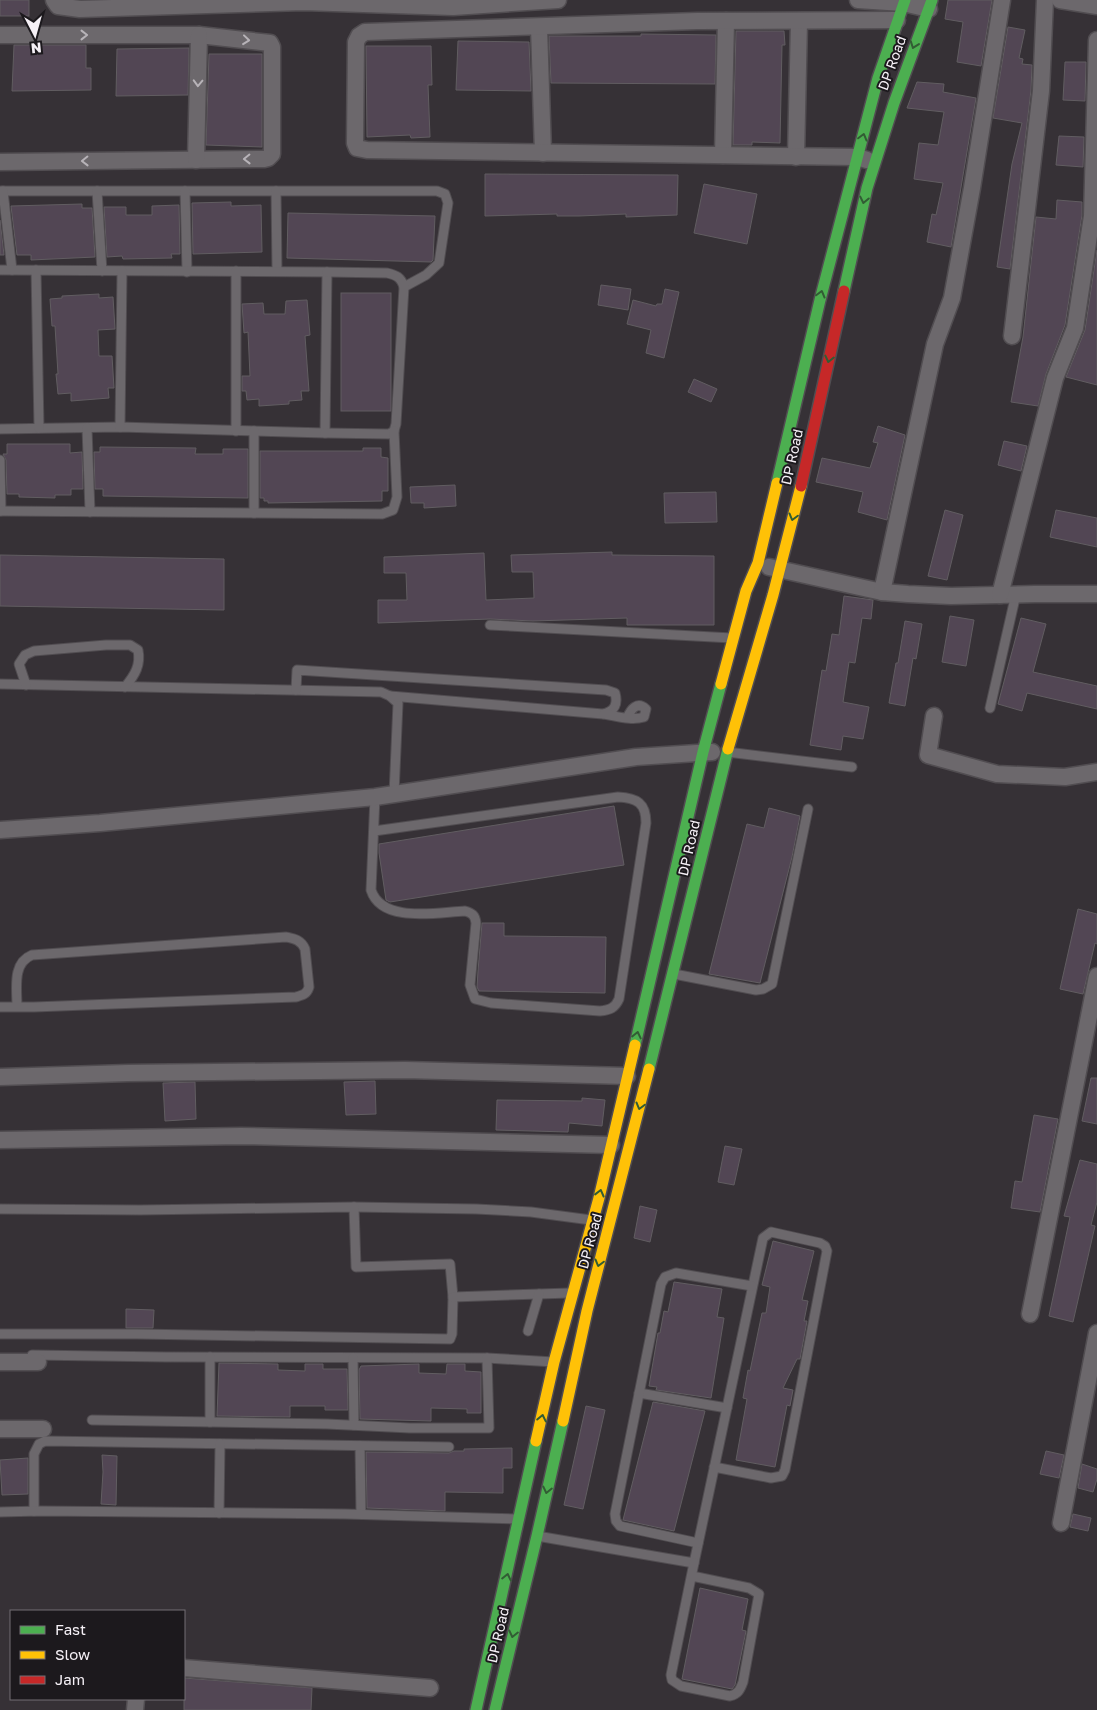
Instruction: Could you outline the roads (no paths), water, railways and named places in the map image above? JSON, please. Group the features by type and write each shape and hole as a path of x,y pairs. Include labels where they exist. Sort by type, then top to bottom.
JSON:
{"street":[{"path":"54,0 58,6 80,9 304,2 453,7 558,0"},
{"path":"858,0 904,1 930,4"},
{"path":"882,592 936,344 952,298 972,188 1002,0"},
{"path":"1012,336 1040,100 1045,0"},
{"path":"1060,0 1097,6"},
{"name":"DP Road","path":"495,1710 527,1534 520,1519 554,1362 593,1220 703,752 746,592 758,563 816,314 878,78 904,1"},
{"name":"DP Road","path":"476,1710 527,1534 587,1311 674,974 727,752 799,494 867,188 894,103 930,4"},
{"path":"875,162 857,157 367,150 357,148 355,143 356,42 359,36 365,32 726,21 897,20"},
{"path":"723,156 726,21"},
{"path":"796,157 799,21"},
{"path":"539,26 543,153"},
{"path":"0,35 199,35 268,42 272,45 272,154 268,158 0,162"},
{"path":"196,160 199,35"},
{"path":"1008,594 1055,378 1075,328 1092,216 1097,40"},
{"path":"816,314 838,316"},
{"path":"758,563 779,570 882,592 951,596 1097,594"},
{"path":"934,716 928,755 997,774 1065,776 1097,772"},
{"path":"0,830 100,823 375,797 636,757 727,752"},
{"path":"1030,1314 1097,976"},
{"path":"0,1077 128,1073 395,1070 627,1076"},
{"path":"0,1140 241,1136 611,1145"},
{"path":"1061,1523 1097,1333"},
{"path":"0,1362 38,1362"},
{"path":"0,1429 43,1429"},
{"path":"185,1668 430,1688"}],"lane":[{"path":"12,270 2,190 437,191 445,194 448,203 439,263 426,275 404,287"},
{"path":"97,190 102,271"},
{"path":"184,191 187,272"},
{"path":"276,191 277,272"},
{"path":"0,270 387,273 396,275 402,280 404,287 396,424 394,431 397,497 393,510 382,514 0,511 0,460"},
{"path":"36,270 39,428"},
{"path":"120,427 122,271"},
{"path":"236,272 236,431"},
{"path":"325,433 327,272"},
{"path":"0,429 120,427 389,434 394,431"},
{"path":"87,428 90,512"},
{"path":"254,431 254,513"},
{"path":"990,708 1008,594"},
{"path":"490,625 733,638"},
{"path":"26,685 19,664 25,655 43,651 106,645 130,645 138,650 140,658 138,668 125,687"},
{"path":"296,690 297,670 606,690 615,693 617,699 616,706 611,712 603,714"},
{"path":"0,684 381,692 390,696 398,703 394,794"},
{"path":"390,696 603,714 627,718"},
{"path":"727,752 852,767"},
{"path":"374,832 618,797 635,800 643,806 646,814 646,823 619,999 615,1006 608,1010 600,1011 491,1003 475,999 470,985 475,917 471,913 465,911 413,914 396,912 380,905 373,898 371,890 375,797"},
{"path":"652,970 756,990 763,989 772,984 808,809"},
{"path":"0,1007 17,1007 296,997 308,992 309,987 305,949 296,939 286,936 32,955 24,958 16,977 17,1007"},
{"path":"0,1334 137,1334 450,1339 452,1334 453,1297 450,1264 356,1266 354,1206"},
{"path":"0,1209 140,1210 354,1206 531,1212 593,1220"},
{"path":"692,1576 750,1588 759,1594 743,1682 740,1691 736,1695 730,1696 681,1686 672,1680 671,1675 698,1542 752,1286 763,1238 771,1232 825,1246 827,1251 787,1460 782,1476 771,1478 714,1467"},
{"path":"698,1542 620,1526 616,1521 615,1514 661,1284 664,1277 676,1274 752,1286"},
{"path":"453,1297 573,1292"},
{"path":"528,1331 539,1294"},
{"path":"0,1354 487,1358 554,1362"},
{"path":"210,1357 210,1422"},
{"path":"353,1358 354,1426"},
{"path":"92,1420 410,1428 489,1428 487,1358"},
{"path":"639,1393 727,1408"},
{"path":"34,1511 34,1454 39,1444 45,1441 448,1447"},
{"path":"219,1512 220,1444"},
{"path":"360,1446 361,1514"},
{"path":"0,1512 219,1512 520,1519"},
{"path":"527,1534 694,1563"}]}
